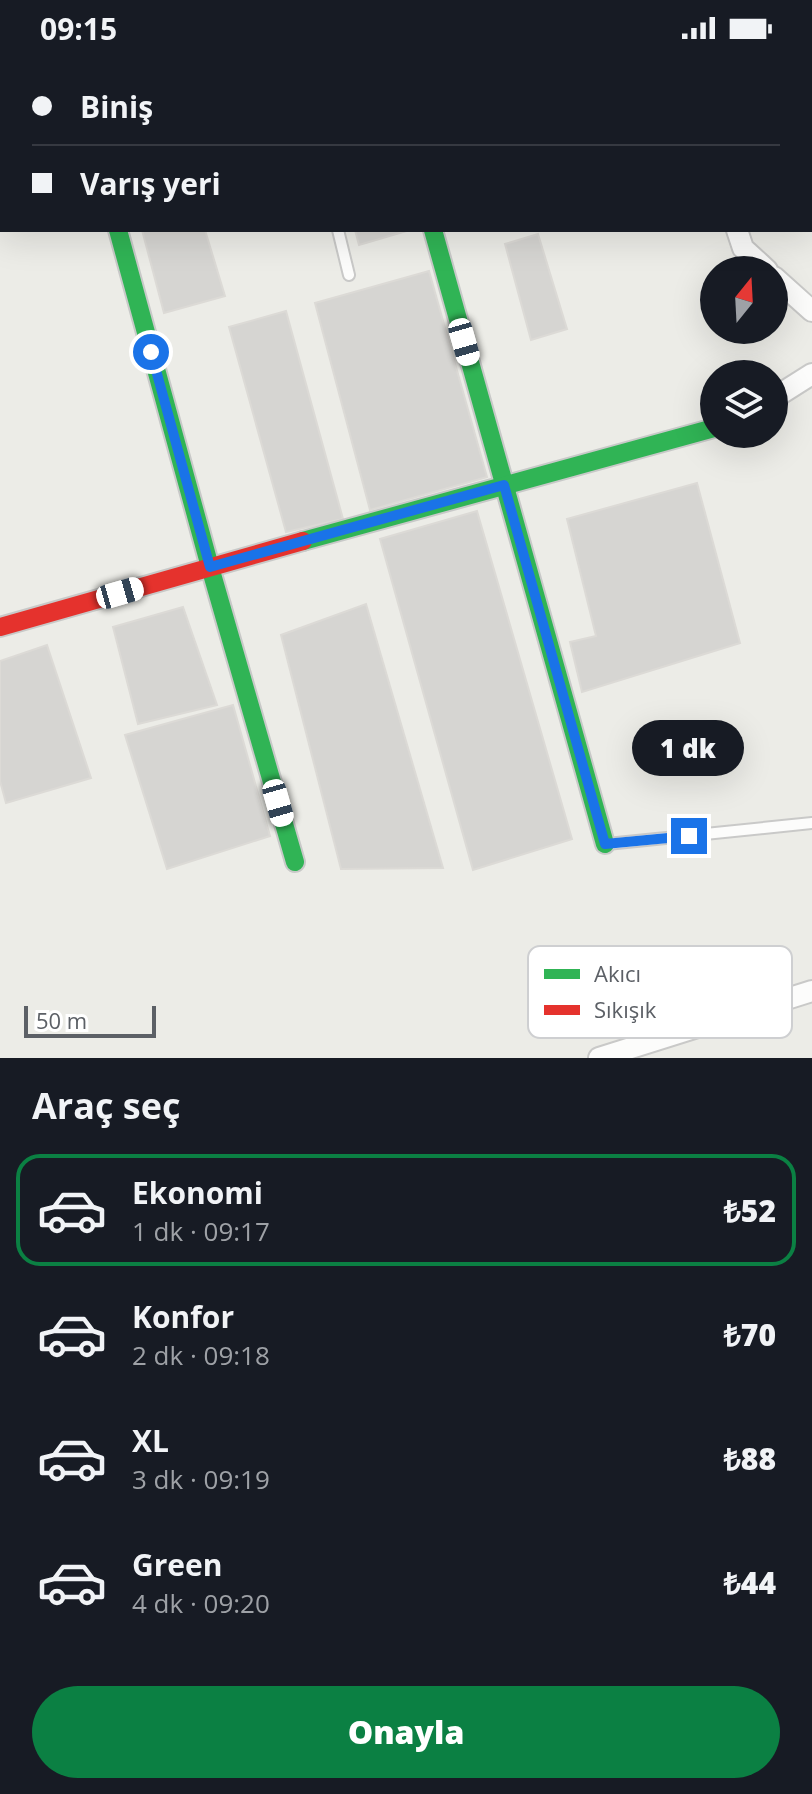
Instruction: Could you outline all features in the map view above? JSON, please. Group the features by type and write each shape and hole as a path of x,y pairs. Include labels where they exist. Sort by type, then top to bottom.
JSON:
{"street":[{"path":"119,232 295,862"},
{"path":"434,232 605,844"},
{"path":"738,232 743,248 752,256"},
{"path":"788,290 812,311"},
{"path":"788,389 812,374"},
{"path":"0,627 700,432"},
{"path":"792,997 812,991"},
{"path":"599,1058 663,1038"}],"lane":[{"path":"338,232 349,275"},
{"path":"605,844 812,823"}],"building":[{"path":"143,232 206,232 225,296 164,313"},
{"path":"356,232 403,232 359,245"},
{"path":"538,234 567,329 531,340 505,244"},
{"path":"429,271 487,477 370,510 315,303"},
{"path":"286,311 343,519 286,532 229,327"},
{"path":"697,483 740,643 582,692 570,642 596,636 567,519"},
{"path":"477,511 572,839 473,870 380,539"},
{"path":"366,604 443,868 341,869 281,635"},
{"path":"183,607 217,705 138,724 113,627"},
{"path":"47,645 91,778 6,803 0,781 0,661"},
{"path":"233,705 270,836 167,869 125,735"}],"traffic: fast":[{"path":"119,232 295,862"},
{"path":"434,232 605,844"},
{"path":"303,541 700,432"}],"traffic: jam":[{"path":"0,627 303,541"}],"route":[{"path":"151,352 210,567 504,485 605,844 689,836"}]}
